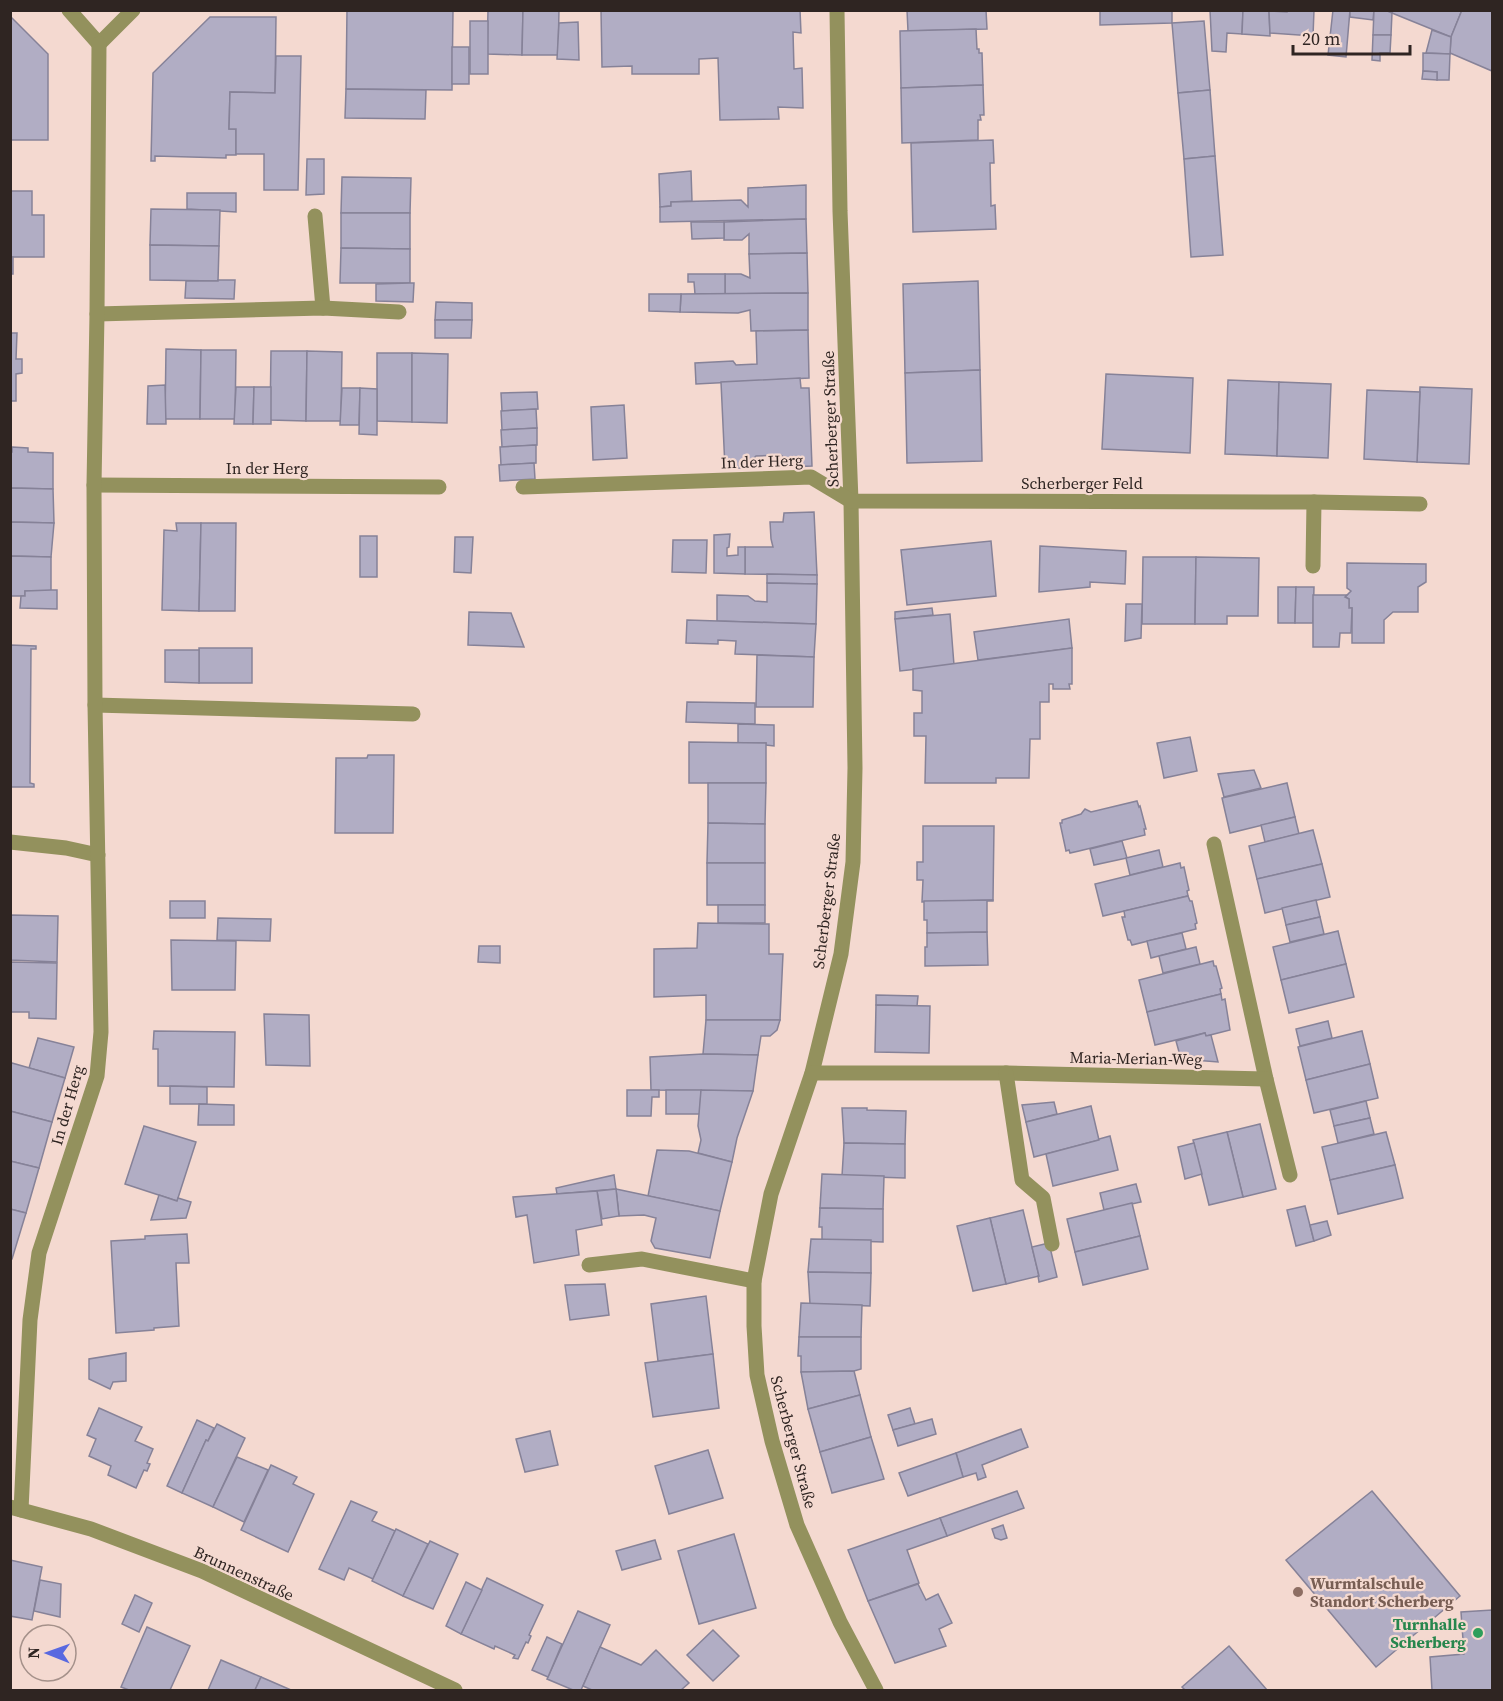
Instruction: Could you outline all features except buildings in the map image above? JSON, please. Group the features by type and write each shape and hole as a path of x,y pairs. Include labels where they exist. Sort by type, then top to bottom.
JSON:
{"street":[{"path":"69,10 99,44 133,10"},
{"name":"Scherberger Straße","path":"837,10 840,211 851,501 855,768 853,862 840,954 812,1073 771,1194 754,1281 754,1326 757,1374 772,1441 797,1525 840,1622 876,1690"},
{"name":"In der Herg","path":"16,1509 30,1320 39,1253 97,1077 101,1032 94,705 99,44"},
{"path":"315,216 323,308"},
{"path":"98,314 323,308 399,312"},
{"name":"In der Herg","path":"523,487 811,477 851,501"},
{"name":"In der Herg","path":"94,485 439,487"},
{"name":"Scherberger Feld","path":"851,501 1420,504"},
{"path":"1313,566 1314,502"},
{"path":"94,705 413,714"},
{"path":"10,842 66,848 98,855"},
{"path":"1214,844 1266,1079 1290,1175"},
{"name":"Maria-Merian-Weg","path":"812,1073 1006,1073 1266,1079"},
{"path":"1006,1073 1022,1180 1043,1198 1052,1244"},
{"path":"589,1265 642,1259 754,1281"},
{"name":"Brunnenstraße","path":"16,1509 91,1529 202,1571 455,1690"}],"place":[{"name":"Wurmtalschule Standort Scherberg","path":"1298,1592"},
{"name":"Turnhalle Scherberg","path":"1478,1633"}]}
